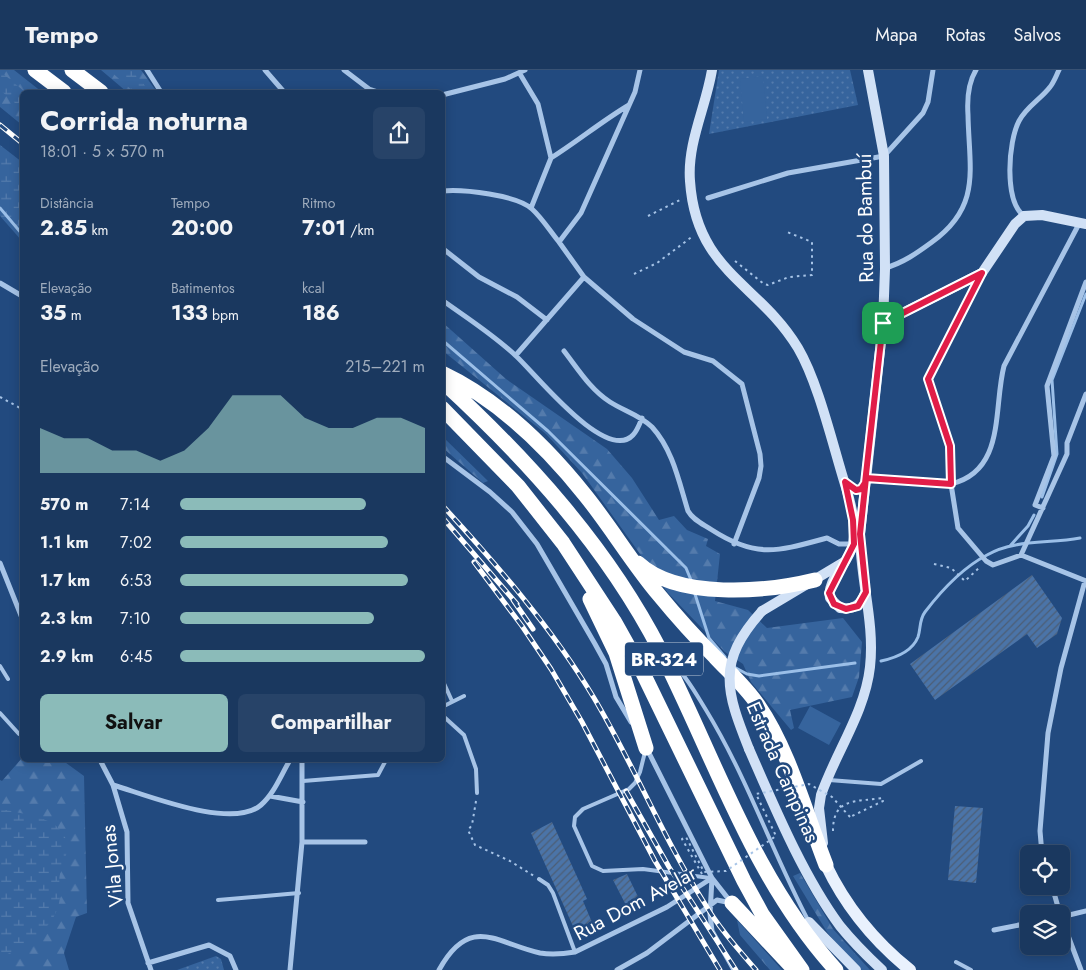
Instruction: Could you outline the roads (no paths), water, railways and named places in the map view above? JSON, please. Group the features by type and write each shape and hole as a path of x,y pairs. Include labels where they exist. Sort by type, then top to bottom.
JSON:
{"highway":[{"path":"35,70 61,90"},
{"path":"72,70 98,90"},
{"path":"445,374 462,382 504,411 556,461 585,494 640,573 692,634 737,679 758,705 787,762 826,865"},
{"name":"BR-324","path":"445,383 514,452 582,529 636,607 659,649 770,879 807,934 834,967"},
{"name":"BR-324","path":"445,411 518,486 562,543 614,621 642,671 748,889 802,970"},
{"path":"562,543 616,653 646,748"},
{"path":"624,550 649,571 685,584 715,590 758,590 815,580"},
{"path":"732,903 771,947 796,970"}],"main road":[{"path":"712,70 690,161 691,195 701,230 714,255 777,322 799,350 816,391 845,482 853,520 854,544 830,587 830,598 840,608 852,608 862,602 866,592"},
{"name":"Rua do Bambuí","path":"861,515 883,323 885,269 884,156 868,70"},
{"path":"883,323 982,273 1015,224 1024,216 1042,215 1083,223"},
{"path":"845,482 856,490 861,489 866,480"},
{"name":"Estrada Campinas","path":"861,515 860,552 871,626 870,669 852,725 826,780 819,808 826,865 837,887 862,924 894,958 910,970"},
{"name":"Estrada Campinas","path":"846,560 762,611 743,634 730,668 728,684 731,700 748,749 793,843 826,905 860,949 882,970"},
{"path":"809,922 856,970"}],"street":[{"path":"147,70 160,90"},
{"path":"265,70 282,90"},
{"path":"344,70 373,90"},
{"path":"559,242 581,213 630,104 640,78 640,70"},
{"path":"708,198 788,173 884,156 922,114 928,102 933,70"},
{"path":"885,269 913,256 944,233 962,212 970,190 968,104 971,81 976,70"},
{"path":"1024,216 1013,203 1010,160 1016,127 1024,114 1050,86 1059,70"},
{"path":"445,94 523,72 538,104 551,158"},
{"path":"531,208 551,158 574,143 596,124 630,104"},
{"path":"445,191 489,194 531,208 584,277 633,319 684,352 713,361 742,384 760,454 761,466 759,478 734,544"},
{"path":"866,480 951,484 962,482 979,470 991,452 1004,366 1083,223"},
{"path":"445,250 479,277 517,297 547,320"},
{"path":"982,273 928,379 950,446 951,484 958,528 985,560 996,566 1022,555 1086,581 1061,668 1048,733 1040,831 1041,845"},
{"path":"516,355 584,277"},
{"path":"1040,507 1035,505 1054,456 1047,386 1086,282"},
{"path":"0,283 20,295"},
{"path":"445,302 516,355 577,419 601,434 615,439 628,439 634,435 642,418"},
{"path":"564,350 594,389 610,402 642,418 653,428 669,452 690,515 734,544 765,550 790,548 827,538 839,544 854,544"},
{"path":"1022,555 1040,507 1067,454 1067,443 1086,394"},
{"path":"445,458 512,512 537,544 584,622 606,664 616,697 646,748 712,878 732,903"},
{"path":"0,563 20,613"},
{"name":"Vila Jonas","path":"101,762 113,785 128,840 128,903 151,970"},
{"path":"113,785 218,814 241,815 252,812 270,796 289,762"},
{"path":"290,970 299,893 302,842 302,762"},
{"path":"270,796 303,802"},
{"path":"302,842 365,842"},
{"path":"712,878 712,931 734,970"},
{"name":"Rua Dom Avelar","path":"439,970 446,957 457,946 469,939 483,936 493,936 540,953 559,955 575,952 667,907 712,878"},
{"path":"617,970 647,953 717,900 732,903"},
{"path":"1070,914 1086,911"},
{"path":"994,930 1020,925"},
{"path":"1070,940 1081,970"},
{"path":"148,963 209,945 230,956 236,970"}],"lane":[{"path":"659,649 683,672 717,728 743,778 809,922 834,967"},
{"path":"0,666 8,679"},
{"path":"445,686 452,701"},
{"path":"445,705 464,696"},
{"path":"0,713 20,734"},
{"path":"445,718 464,735 476,769 477,794"},
{"path":"646,748 635,783 629,789 582,809 575,817 574,826 592,866 602,871 642,869 704,879 712,878"},
{"path":"826,780 881,784 921,761"},
{"path":"303,781 378,775 385,762"},
{"path":"539,879 548,885 553,893 575,952"},
{"path":"218,900 299,893"},
{"path":"956,962 971,970"}],"waterway":[{"path":"0,208 20,232"},
{"path":"1042,497 1057,454 1052,380 1086,294"},
{"path":"445,343 548,431 686,568 691,580"},
{"path":"1010,546 1028,526 1034,515"},
{"path":"881,661 897,656 912,647 918,637 925,612 953,580 978,560 1009,546 1080,538"},
{"path":"694,591 709,638 725,657"},
{"path":"734,667 747,674 759,676 855,663"}],"railway":[{"path":"0,125 20,141"},
{"path":"445,508 523,598 578,672 609,723 662,827 710,913 756,970"},
{"path":"445,520 517,604"},
{"path":"474,562 522,626 551,669 582,722 655,861 720,970"},
{"path":"513,600 533,629"},
{"path":"626,791 669,867 736,970"}]}
